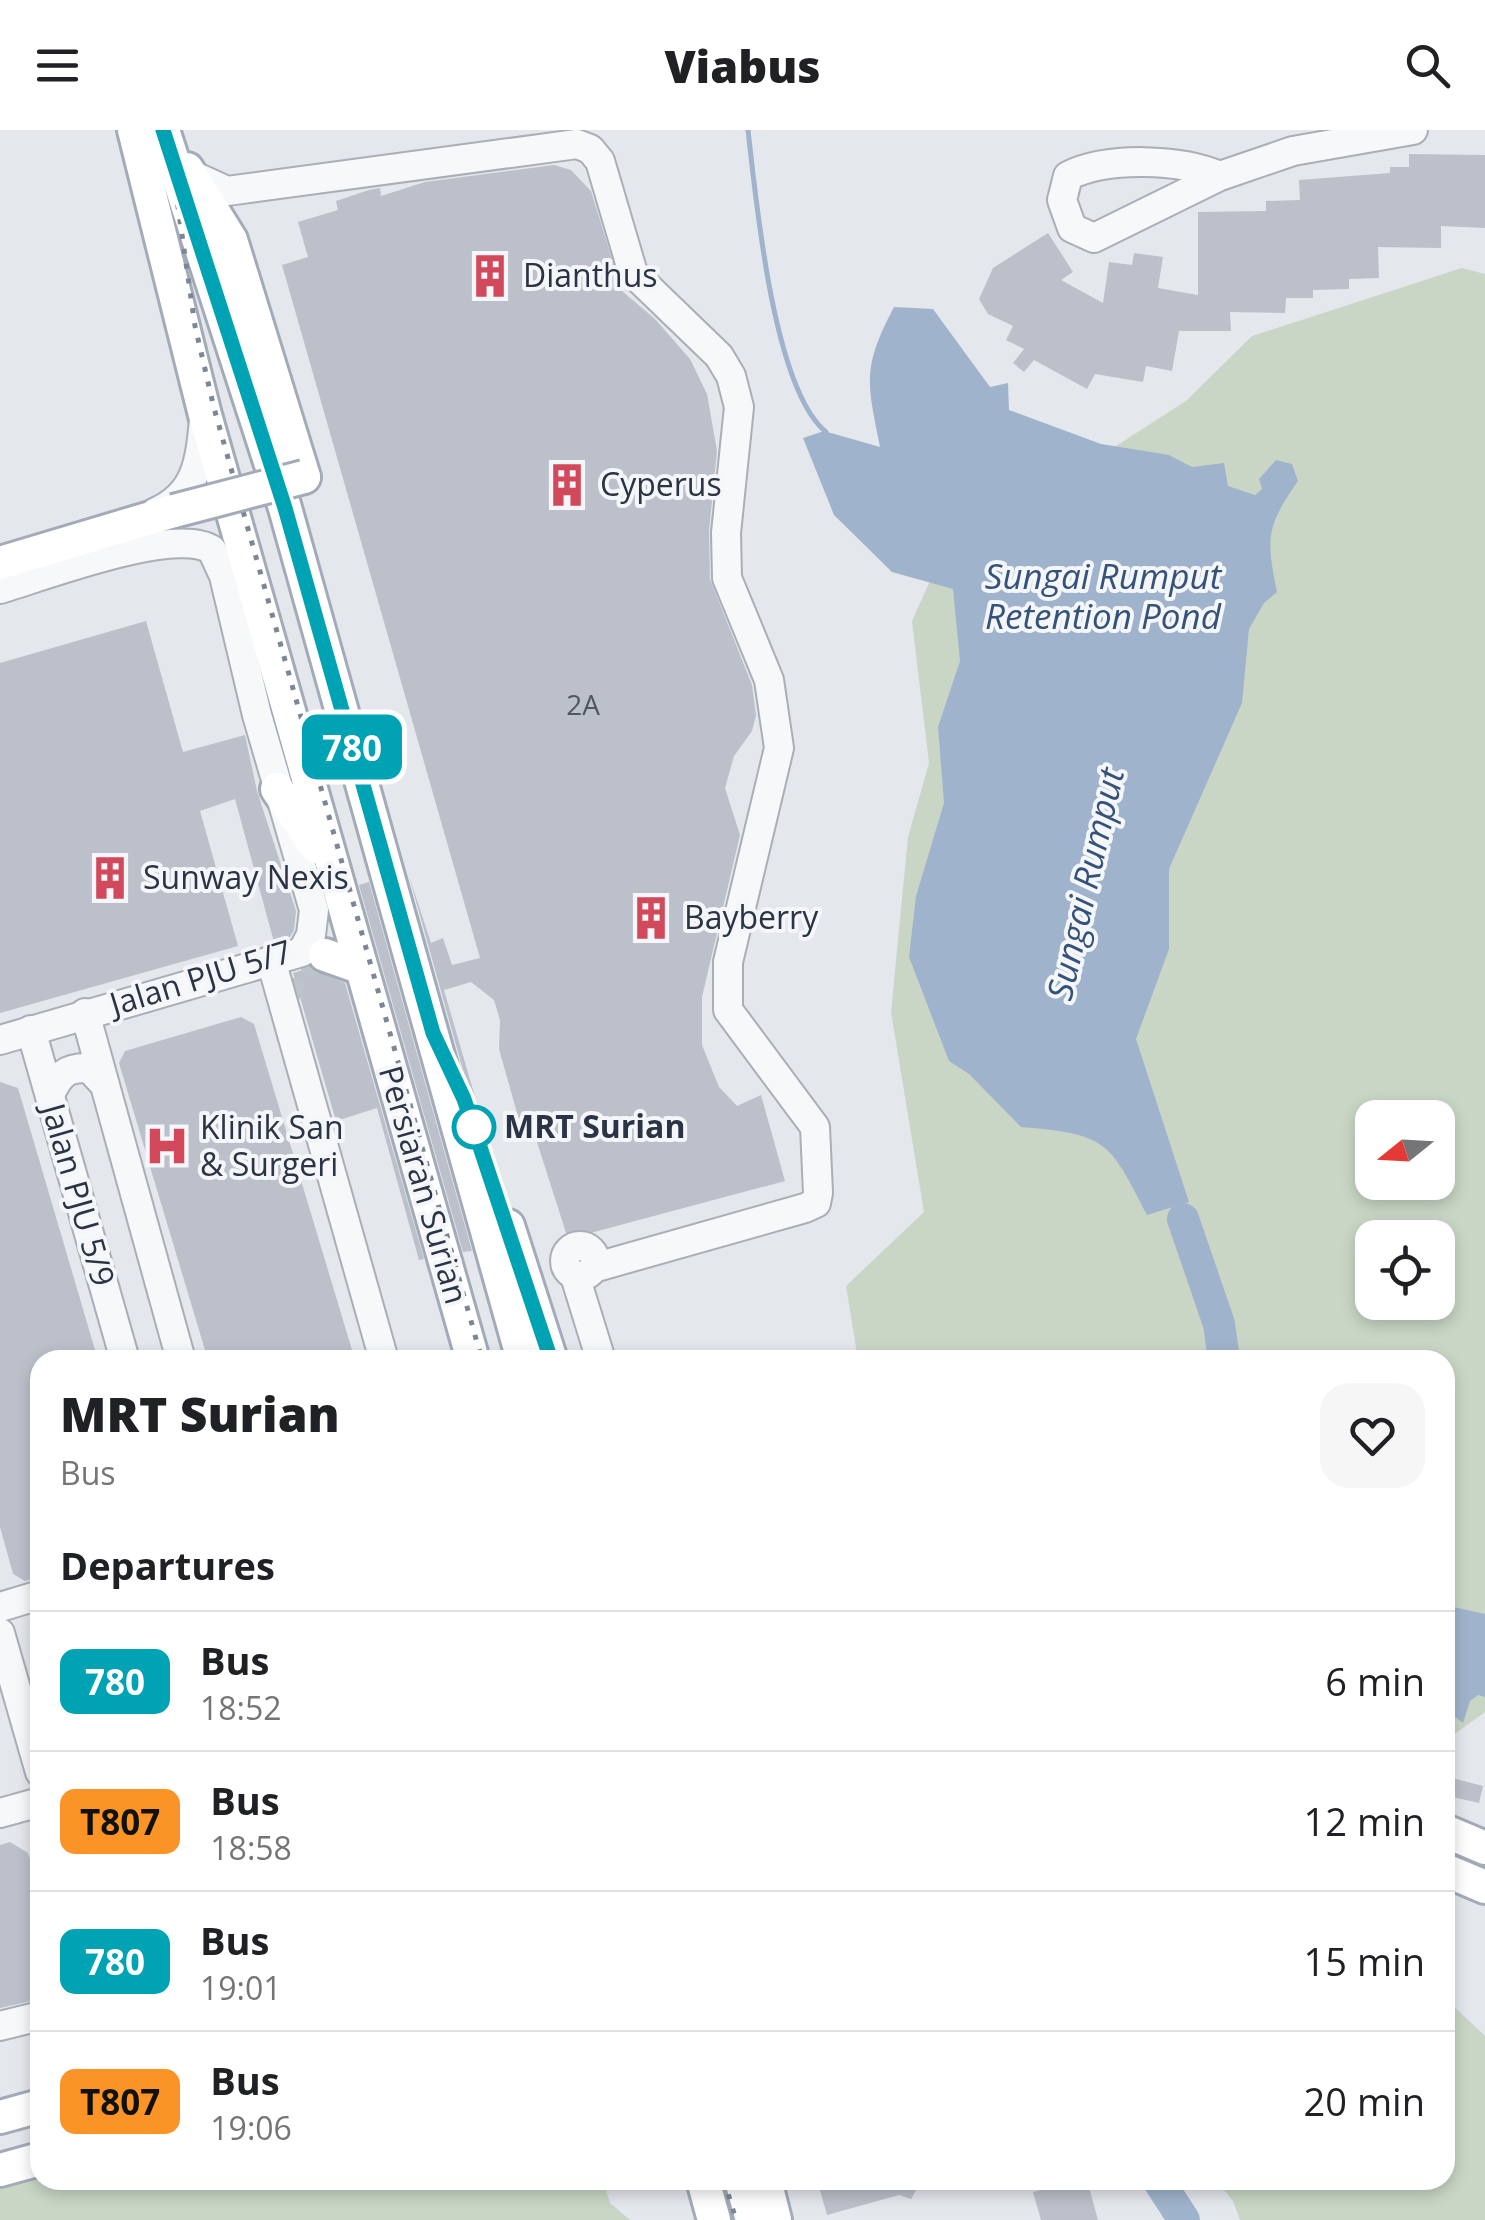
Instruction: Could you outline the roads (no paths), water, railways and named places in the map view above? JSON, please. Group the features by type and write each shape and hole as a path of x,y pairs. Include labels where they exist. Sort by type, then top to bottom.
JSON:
{"main road":[{"path":"0,563 304,477 232,240 192,175 153,135"},
{"path":"153,135 205,415"},
{"name":"Persiaran Surian","path":"153,135 285,508 521,1350"},
{"name":"Persiaran Surian","path":"205,415 470,1350"},
{"path":"277,789 332,872"},
{"path":"319,957 360,967"},
{"name":"Persiaran Surian","path":"373,1010 373,1052 382,1104 452,1350"},
{"name":"Persiaran Surian","path":"433,1033 464,1099 547,1350"},
{"path":"1455,1835 1485,1848"},
{"path":"1455,1874 1485,1887"},
{"path":"0,2117 30,2109"},
{"path":"0,2170 30,2162"},
{"path":"684,2190 692,2220"},
{"path":"706,2190 714,2220"},
{"path":"744,2190 752,2220"},
{"path":"768,2190 775,2220"}],"street":[{"path":"1220,176 1177,161 1090,169 1068,176 1062,200 1072,228 1094,238 1220,176 1293,151 1413,130"},
{"path":"192,175 227,190 577,144 590,149 600,162 638,280 719,356 731,376 739,408 726,534 727,578 769,680 779,748 728,962 728,1010 815,1127 818,1193 816,1203 805,1208 584,1272 600,1350"},
{"path":"168,507 194,481 205,415"},
{"path":"0,555 168,507 180,507 190,518 186,534 172,543 0,588"},
{"name":"Jalan PJU 5/7","path":"0,1040 302,952 311,935 314,910 212,550 203,544 172,543"},
{"path":"271,960 381,1350"},
{"name":"Jalan PJU 5/9","path":"84,1013 178,1350"},
{"name":"Jalan PJU 5/9","path":"31,1030 122,1350"},
{"path":"50,1095 58,1076 74,1068 88,1068 104,1084"},
{"path":"0,1607 30,1599"},
{"path":"0,1633 30,1737"},
{"path":"0,1814 30,1805"},
{"path":"0,2026 30,2018"}],"water":[{"name":"Sungai Rumput Retention Pond","path":"894,307 933,309 990,387 1008,383 1009,410 1101,444 1169,455 1192,467 1224,463 1228,486 1255,495 1262,489 1259,479 1276,460 1292,464 1298,481 1274,522 1270,545 1277,592 1264,603 1249,629 1242,703 1169,869 1169,949 1136,1039 1189,1202 1147,1215 1123,1171 1102,1146 1071,1133 1021,1127 969,1074 949,1061 909,957 916,896 944,803 938,727 960,661 953,589 892,572 834,515 803,438 824,431 880,447 870,375 876,345"},
{"path":"1455,1607 1485,1614 1485,1697 1478,1695 1470,1701 1463,1723 1455,1717"}],"waterway":[{"name":"Sungai Rumput","path":"748,130 762,245 780,336 808,410 826,432"},
{"name":"Sungai Rumput","path":"1183,1219 1219,1324 1223,1350"},
{"name":"Sungai Rumput","path":"1164,2190 1184,2220"}],"tunnel":[{"path":"283,1004 295,969 313,959"}],"railway":[{"path":"167,130 195,326 214,408 479,1350"},
{"path":"727,2190 736,2220"}],"place":[{"name":"Dianthus","path":"490,276"},
{"name":"Cyperus","path":"567,485"},
{"name":"Sunway Nexis","path":"110,878"},
{"name":"Bayberry","path":"651,918"},
{"name":"MRT Surian","path":"474,1127"},
{"name":"Klinik San & Surgeri","path":"167,1146"}]}
